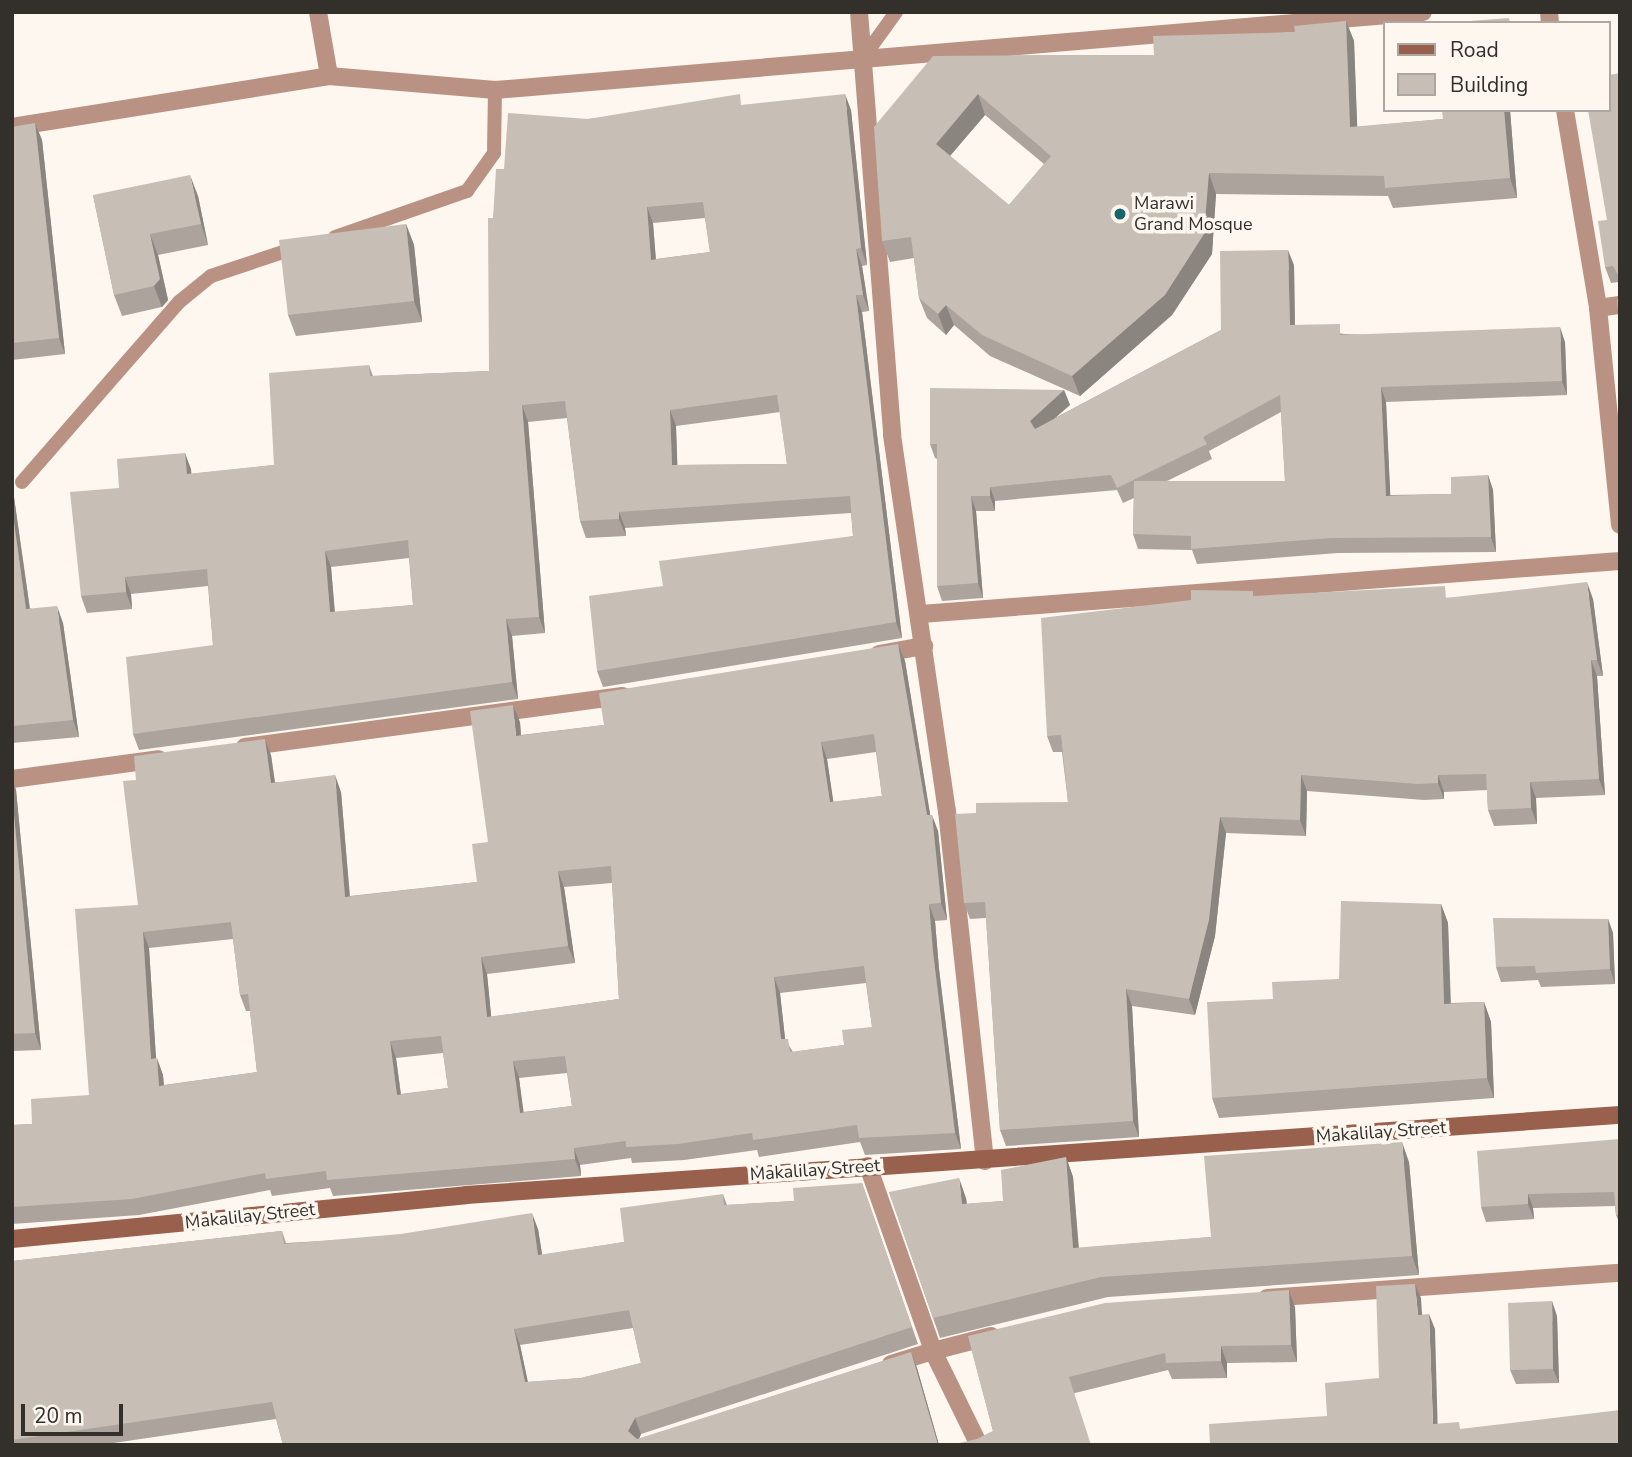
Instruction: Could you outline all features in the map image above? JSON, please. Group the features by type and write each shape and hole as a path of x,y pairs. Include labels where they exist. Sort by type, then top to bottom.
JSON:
{"main road":[{"name":"Makalilay Street","path":"12,1239 466,1195 1620,1115"}],"street":[{"path":"318,12 329,76"},
{"path":"859,12 892,435 921,614 985,1161"},
{"path":"12,127 329,76 495,90 1423,12"},
{"path":"1565,112 1598,308 1620,525"},
{"path":"1598,308 1620,305"},
{"path":"921,614 1620,561"},
{"path":"855,658 924,646"},
{"path":"220,751 648,692"},
{"path":"12,779 179,756"},
{"path":"867,1166 933,1351 979,1445"},
{"path":"1241,1300 1620,1273"},
{"path":"871,1370 1011,1330"}],"lane":[{"path":"863,58 896,12"},
{"path":"22,482 179,302 211,276 467,191 494,153 495,90"}],"building":[{"path":"1509,18 1510,21 1470,21"},
{"path":"1346,21 1350,127 1443,119 1442,112 1504,112 1510,178 1385,188 1384,176 1209,173 1204,234 1165,295 1072,376 982,335 946,305 938,314 919,298 911,237 882,241 874,127 933,56 1154,55 1153,36 1295,32 1294,26","holes":["978,94 1051,156 1009,205 936,144"]},
{"path":"1620,73 1620,278 1613,266 1605,267 1598,221 1607,220 1588,112 1611,112 1611,75"},
{"path":"740,94 741,105 845,94 861,248 856,249 863,295 856,295 896,622 597,671 589,596 663,586 659,561 853,536 850,496 619,512 619,519 580,521 565,401 522,405 539,617 506,619 512,682 133,734 126,657 213,645 207,569 125,577 126,592 81,596 70,492 119,488 117,459 185,453 187,474 274,465 269,373 369,365 370,376 489,371 488,218 493,218 496,169 504,169 508,113 588,119","holes":["703,202 710,252 651,260 647,207","777,395 787,464 672,465 670,410","408,540 413,605 330,612 325,551"]},
{"path":"35,123 59,338 12,343 12,127"},
{"path":"190,175 201,224 150,234 160,279 154,286 114,295 93,195"},
{"path":"406,224 414,301 288,315 279,240"},
{"path":"1288,250 1290,325 1340,324 1340,335 1560,327 1562,381 1381,387 1386,496 1451,494 1451,477 1488,475 1491,537 1332,538 1191,549 1191,536 1133,534 1134,481 1285,481 1280,395 1203,437 1207,444 1117,488 1111,475 990,487 990,496 971,496 978,583 937,586 937,444 930,444 930,388 1064,390 1030,421 1035,429 1221,330 1220,251"},
{"path":"1620,296 1620,329 1617,300"},
{"path":"12,508 26,609 57,606 73,720 12,726"},
{"path":"1587,582 1597,660 1591,660 1599,779 1530,782 1531,808 1488,810 1486,774 1438,775 1438,783 1418,784 1301,775 1300,820 1220,817 1209,920 1189,999 1126,989 1133,1121 1000,1130 985,902 964,903 955,814 976,813 976,803 1068,802 1061,735 1047,736 1041,618 1191,600 1191,590 1253,591 1253,596 1445,586 1446,598"},
{"path":"898,644 927,815 932,815 941,903 929,904 955,1133 859,1138 857,1125 753,1140 752,1133 678,1144 626,1147 626,1141 574,1148 575,1159 327,1180 326,1171 266,1179 265,1173 132,1199 12,1207 12,1125 32,1124 31,1099 89,1095 75,909 138,905 123,781 136,780 134,756 265,739 271,783 335,775 345,897 477,882 472,844 488,842 470,711 513,705 516,736 604,725 599,693","holes":["874,734 882,796 830,802 821,742","611,866 619,999 487,1017 481,957 568,946 558,871","231,922 240,995 248,994 257,1072 159,1086 157,1058 151,1059 143,932","864,966 872,1027 842,1030 844,1045 790,1052 788,1039 781,1039 774,977","441,1036 448,1088 397,1095 390,1041","565,1056 572,1106 520,1113 513,1061"]},
{"path":"12,794 35,1033 12,1034"},
{"path":"1341,901 1441,904 1444,1004 1484,1002 1487,1078 1212,1098 1207,1002 1273,999 1272,982 1339,979"},
{"path":"1493,918 1608,919 1610,969 1536,973 1535,966 1496,967"},
{"path":"1620,1139 1620,1215 1616,1215 1614,1192 1528,1194 1528,1204 1481,1207 1477,1151"},
{"path":"1402,1142 1412,1256 1101,1277 933,1318 889,1192 959,1178 962,1204 1003,1201 1001,1170 1066,1157 1073,1248 1211,1237 1204,1156"},
{"path":"862,1183 912,1327 635,1418 628,1431 637,1439 911,1352 938,1445 283,1445 272,1402 12,1440 12,1261 282,1231 284,1244 401,1234 532,1213 538,1255 624,1242 620,1208 723,1194 724,1205 794,1201 793,1188","holes":["629,1310 641,1363 581,1378 525,1382 514,1329"]},
{"path":"1415,1284 1418,1315 1429,1314 1433,1424 1459,1422 1460,1429 1620,1410 1620,1445 1210,1445 1209,1424 1327,1416 1325,1383 1379,1378 1376,1286"},
{"path":"1289,1290 1291,1345 1221,1346 1221,1361 1166,1363 1165,1353 1069,1377 1091,1445 951,1445 977,1439 993,1431 968,1336 1105,1303"},
{"path":"1552,1301 1553,1369 1510,1370 1508,1303"}],"place":[{"name":"Marawi Grand Mosque","path":"1120,214"}]}
